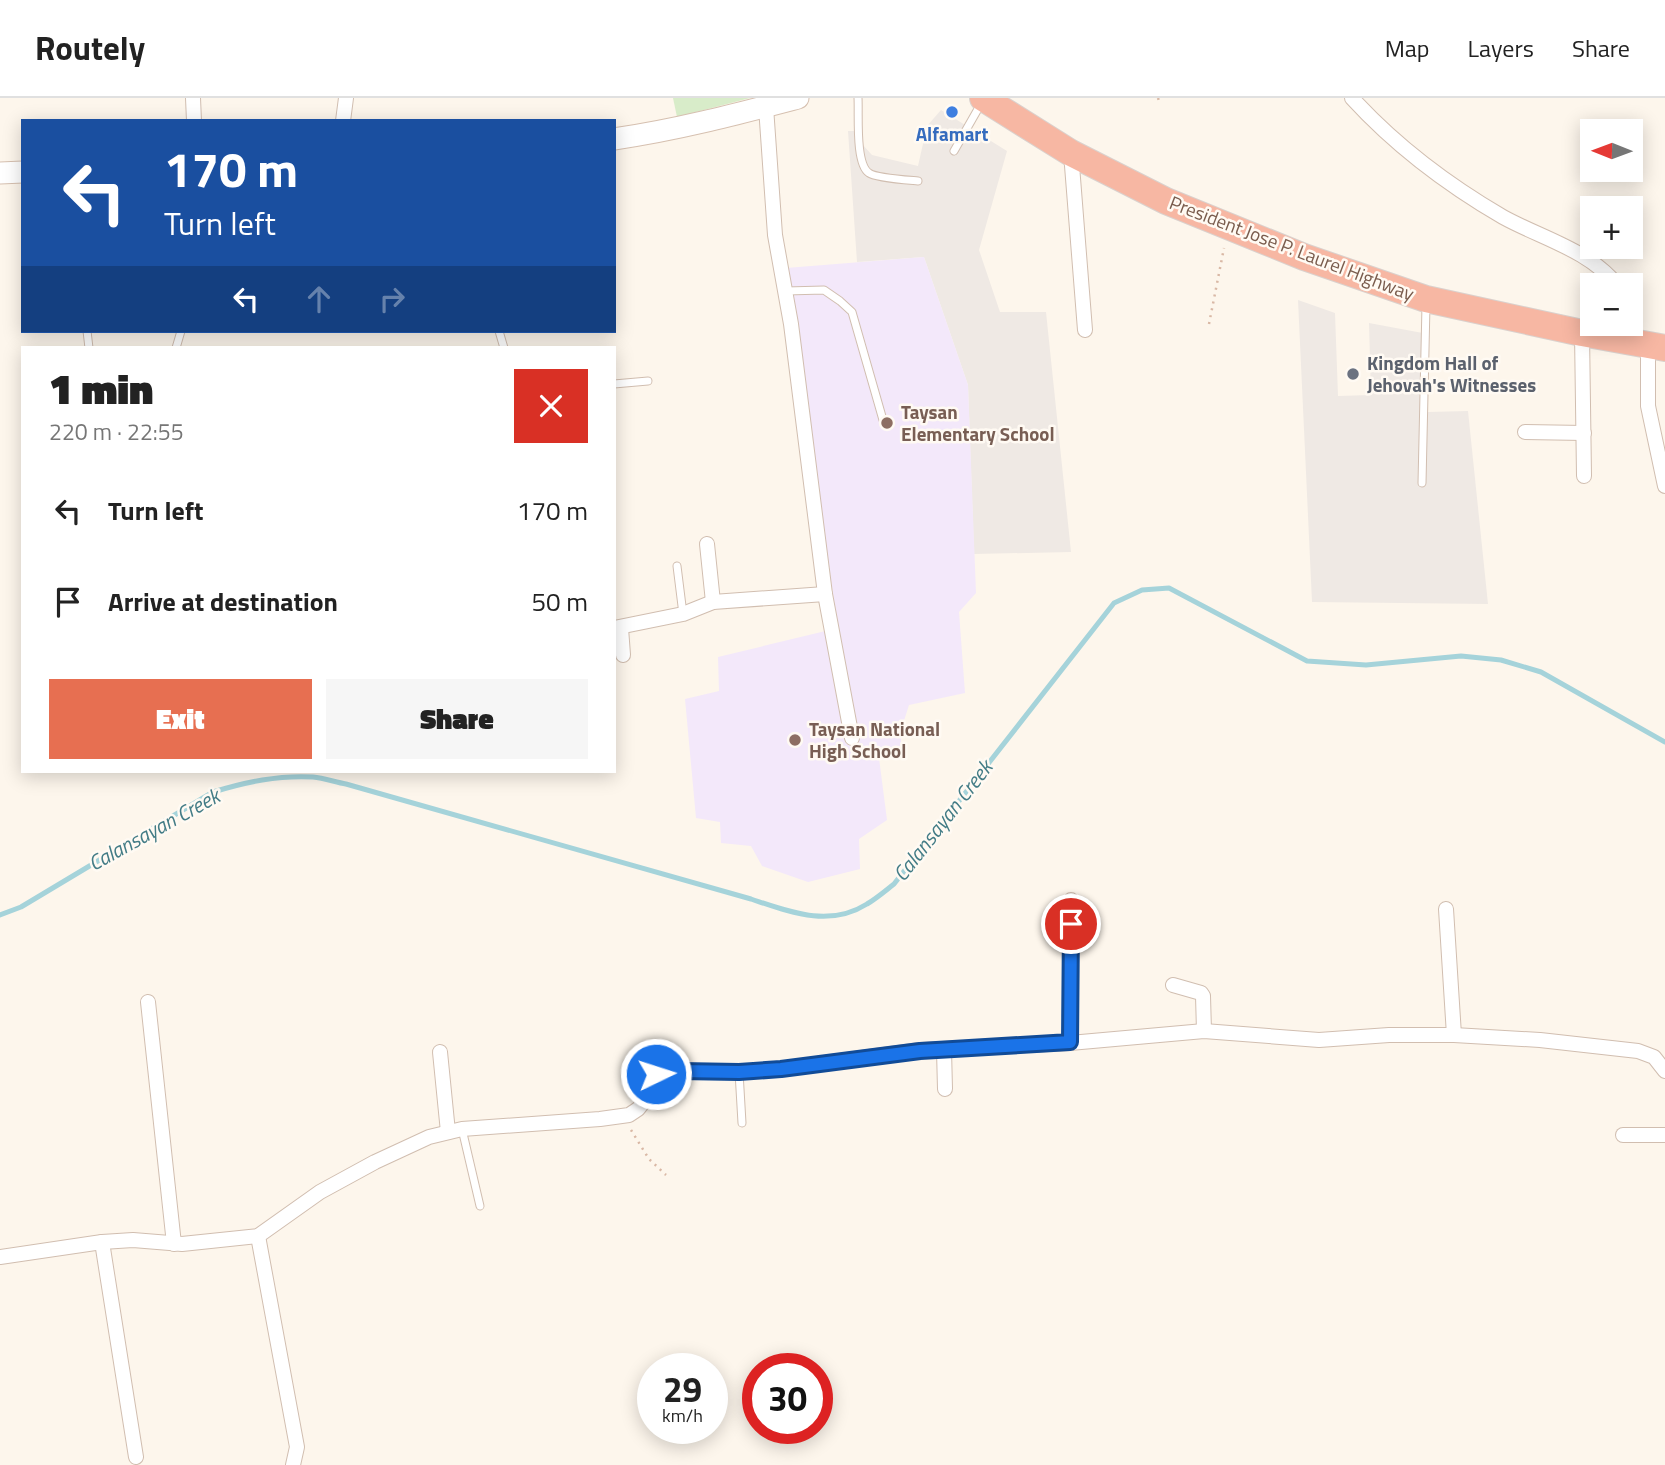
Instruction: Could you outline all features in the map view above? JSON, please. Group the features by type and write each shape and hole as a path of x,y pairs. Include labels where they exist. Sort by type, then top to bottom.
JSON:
{"highway":[{"name":"President Jose P. Laurel Highway","path":"984,98 1071,153 1166,201 1304,257 1426,299 1580,333"},
{"name":"President Jose P. Laurel Highway","path":"1631,336 1656,346"}],"street":[{"path":"193,98 194,119"},
{"path":"343,119 346,98"},
{"path":"616,139 655,134 718,120 798,98"},
{"path":"1352,98 1396,141 1454,186 1503,217 1580,255 1607,273"},
{"path":"766,107 775,235 786,291 825,594 852,738"},
{"path":"1071,153 1085,330"},
{"path":"0,173 21,172"},
{"path":"1582,336 1584,476"},
{"path":"1656,346 1648,406 1665,486"},
{"path":"1525,432 1584,433"},
{"path":"707,544 713,601"},
{"path":"623,655 618,628 682,614 713,601 825,594"},
{"path":"1070,1042 1071,900"},
{"path":"1446,909 1454,1035"},
{"path":"1173,985 1201,993 1204,1031"},
{"path":"148,1002 174,1244"},
{"path":"0,1257 103,1242 174,1244 258,1236 320,1192 375,1162 429,1138 455,1131 629,1115 646,1099 650,1082 656,1074 680,1071 739,1072 781,1069 920,1051 1204,1031 1319,1040 1390,1035 1454,1035 1540,1040 1639,1051 1654,1056 1665,1071"},
{"path":"944,1049 945,1089"},
{"path":"440,1052 455,1131"},
{"path":"1623,1135 1665,1135"},
{"path":"258,1236 298,1447 293,1465"},
{"path":"103,1242 136,1457"}],"lane":[{"path":"858,98 860,156 864,169 870,175 918,181"},
{"path":"954,151 984,98"},
{"path":"786,291 824,290 852,312 883,420"},
{"path":"1422,483 1426,299"},
{"path":"616,384 648,381"},
{"path":"677,566 682,614"},
{"path":"739,1072 742,1123"},
{"path":"455,1131 480,1206"}],"path":[{"path":"1209,324 1228,227"},
{"path":"621,1116 649,1159 666,1175"}],"shaded area":[{"path":"941,110 1007,151 979,250 1000,312 1046,312 1071,552 974,554 968,385 924,257 857,262 848,131 859,131 862,144 872,155 918,166 927,126"},
{"path":"924,257 968,385 976,593 959,612 965,693 909,705 901,730 901,750 879,758 887,820 859,839 860,869 808,882 762,866 751,846 721,843 720,822 696,818 685,699 719,691 718,657 838,628 786,268"},
{"path":"1298,300 1335,313 1338,396 1371,395 1369,323 1428,334 1428,412 1468,411 1488,604 1312,602"}],"green space":[{"path":"673,98 750,98 677,117"}],"waterway":[{"name":"Calansayan Creek","path":"0,915 21,907 213,792 287,777 317,778 346,784 795,913 824,916 853,911 871,902 894,884 1114,603 1142,590 1169,588 1307,661 1366,665 1461,656 1501,660 1541,672 1665,742"}],"place":[{"name":"Alfamart","path":"952,112"},
{"name":"Kingdom Hall of Jehovah's Witnesses","path":"1353,374"},
{"name":"Taysan Elementary School","path":"887,423"},
{"name":"Taysan National High School","path":"795,740"}],"route":[{"path":"656,1074 781,1069 920,1051 1070,1042 1071,924"}]}
